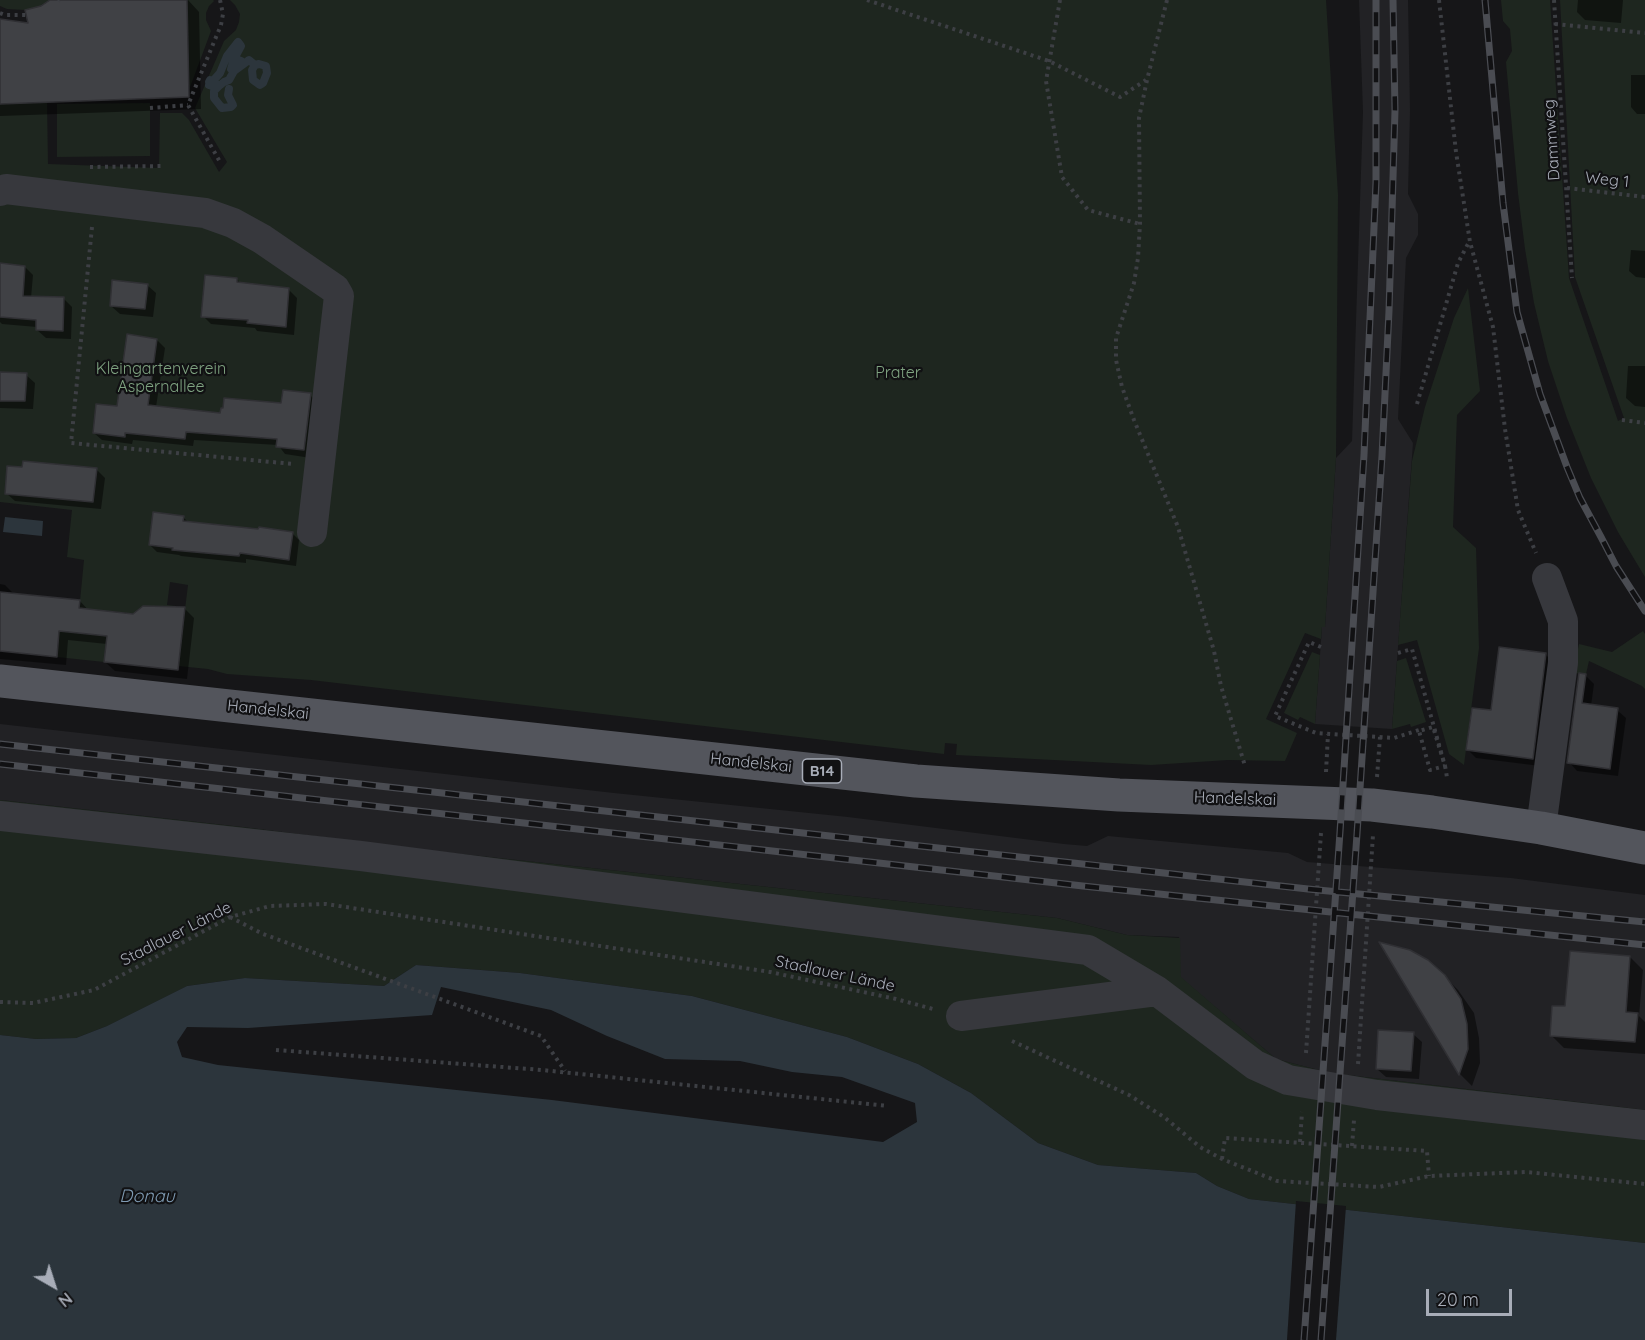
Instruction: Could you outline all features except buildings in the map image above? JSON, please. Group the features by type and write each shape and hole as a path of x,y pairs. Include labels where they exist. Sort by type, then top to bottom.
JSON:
{"main road":[{"name":"Handelskai","path":"0,681 916,782 1119,795 1372,805 1541,828 1645,848"}],"lane":[{"path":"0,191 6,189 205,213 233,223 262,239 335,289 339,296 312,532"},
{"path":"1541,828 1563,663 1563,621 1547,578"},
{"path":"0,816 361,856 1088,950 1157,991 1255,1065 1287,1080 1377,1095 1645,1125"},
{"path":"962,1017 1157,991"}],"path":[{"path":"188,105 221,25 223,14 220,0"},
{"path":"867,0 1049,61 1120,97 1147,80"},
{"path":"1060,0 1047,81 1062,177 1088,210 1140,224"},
{"path":"1167,0 1139,118 1138,258 1134,284 1116,338 1116,360 1126,398 1181,537 1245,766"},
{"path":"1439,0 1455,152 1470,242 1493,327 1504,429 1518,510 1547,578"},
{"name":"Dammweg","path":"1554,0 1572,278"},
{"path":"0,13 26,15"},
{"path":"1555,24 1645,33"},
{"path":"150,108 188,105"},
{"path":"188,105 220,162"},
{"path":"81,168 164,166"},
{"name":"Weg 1","path":"1567,188 1645,196"},
{"path":"95,200 71,443 319,466"},
{"path":"1417,404 1458,264 1470,242"},
{"path":"1622,420 1645,423"},
{"path":"1321,647 1309,642 1275,716 1316,733 1328,734 1394,738 1434,726"},
{"path":"1398,653 1412,649 1445,766 1430,770 1419,731 1433,727 1445,766 1447,778"},
{"path":"1325,780 1328,734"},
{"path":"1377,784 1380,737"},
{"path":"1306,1061 1322,827"},
{"path":"1358,1064 1374,830"},
{"name":"Stadlauer Lände","path":"0,1002 33,1003 94,990 230,917 270,906 326,904 770,972 896,999 962,1017"},
{"path":"230,917 263,934 541,1036 565,1072"},
{"path":"1003,1036 1129,1095 1164,1118 1200,1147 1222,1159 1277,1181 1379,1187 1429,1176 1526,1172 1645,1185"},
{"path":"276,1050 565,1072 888,1106"},
{"path":"1300,1142 1303,1107"},
{"path":"1352,1146 1355,1111"},
{"path":"1222,1159 1225,1137 1427,1151 1429,1176"}],"shaded area":[{"path":"1359,0 1408,0 1410,111 1408,194 1418,214 1418,235 1406,258 1398,419 1413,443 1392,729 1315,724 1322,627 1325,627 1336,458 1352,441 1363,112"},
{"path":"0,724 848,817 1064,844 1087,846 1108,836 1288,853 1307,862 1511,878 1645,895 1645,1110 1330,1073 1276,1059 1180,977 1179,937 1127,935 1057,918 442,852 0,800"}],"green space":[{"path":"0,0 50,0 41,6 25,10 7,9 0,6"},
{"path":"187,0 214,1 206,13 206,20 211,31 189,90"},
{"name":"Prater","path":"230,0 1326,0 1338,195 1336,458 1325,627 1322,627 1321,639 1305,633 1266,719 1297,733 1285,761 1228,760 1151,765 956,755 957,744 945,743 944,754 311,680 227,674 208,669 178,666 188,585 170,582 167,605 176,606 175,618 156,613 151,606 143,606 136,611 136,614 110,611 104,662 57,657 59,631 77,632 84,560 67,557 72,510 0,502 0,104 47,101 48,164 159,168 160,113 182,113 189,120 219,172 227,162 195,108 224,41 236,30 239,22 240,14"},
{"path":"1501,0 1550,0 1569,278 1618,421 1624,418 1575,277 1560,0 1645,0 1645,577 1618,532 1591,478 1567,418 1548,361 1534,303 1525,249 1506,62 1512,51 1510,29 1503,21"},
{"path":"150,103 150,156 57,157 57,104"},
{"path":"1468,288 1480,391 1457,415 1453,527 1476,548 1479,648 1464,765 1449,754 1417,640 1398,645 1412,461 1425,407 1454,318"},
{"path":"1643,631 1645,634 1645,689 1589,661 1586,674 1573,673 1579,644 1612,652"},
{"path":"1312,652 1320,655 1315,724 1300,717 1298,720 1284,713"},
{"path":"1406,658 1426,722 1411,727 1410,724 1392,729 1397,661"},
{"path":"0,800 442,852 1057,918 1127,935 1180,938 1181,977 1276,1059 1330,1073 1645,1110 1645,1243 1249,1199 1217,1186 1196,1173 1098,1165 1038,1143 971,1093 918,1064 847,1037 692,996 520,973 416,965 384,986 245,978 187,986 107,1026 76,1038 36,1039 0,1035"}],"water":[{"path":"5,517 43,521 42,536 3,532"},
{"name":"Donau","path":"416,965 520,973 692,996 847,1037 918,1064 971,1093 1038,1143 1098,1165 1196,1173 1217,1186 1249,1199 1645,1243 1645,1340 0,1340 0,1035 36,1039 76,1038 107,1026 187,986 245,978 384,986","holes":["441,987 551,1010 665,1059 740,1061 792,1072 842,1077 915,1103 917,1122 883,1142 552,1100 218,1065 182,1057 177,1042 187,1027 248,1028 432,1015"]}],"pier":[{"path":"1296,1201 1346,1206 1336,1340 1287,1340"}],"waterway":[{"path":"211,82 210,80 213,81 220,73 227,56 238,42 241,46 234,59 233,64 236,67 240,65 241,61 236,59 234,60 233,62 231,69 234,71 249,60 255,65 266,66 267,73 260,85 253,80 252,70 255,65"},
{"path":"219,86 229,80 234,71"},
{"path":"209,85 219,86 214,91 214,98 222,108 233,105 228,95 229,89"}],"railway":[{"path":"1304,1340 1364,455 1376,182 1376,0"},
{"path":"1321,1340 1382,456 1395,110 1393,0"},
{"path":"1485,0 1503,203 1517,312 1540,394 1580,498 1616,566 1645,611"},
{"path":"0,744 1308,889 1645,922"},
{"path":"0,764 1083,886 1645,945"}],"park label":[{"name":"Kleingartenverein Aspernallee","path":"161,378"}]}
